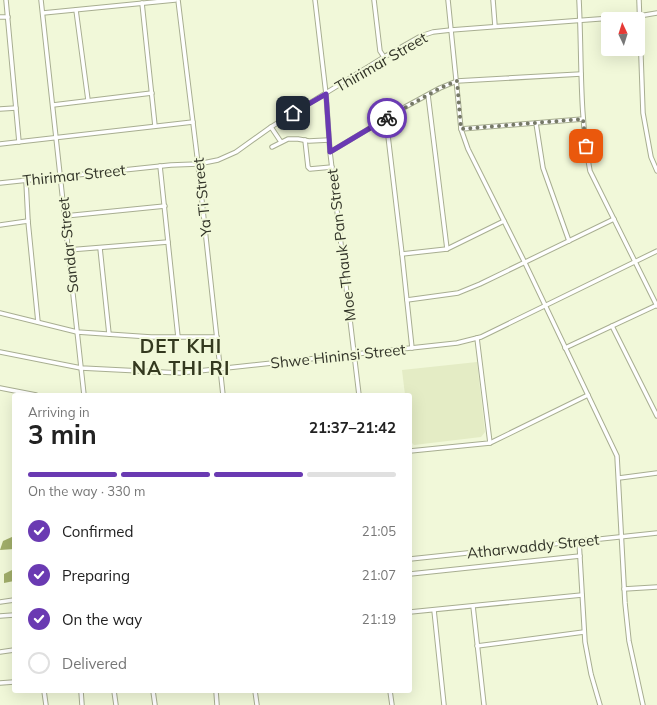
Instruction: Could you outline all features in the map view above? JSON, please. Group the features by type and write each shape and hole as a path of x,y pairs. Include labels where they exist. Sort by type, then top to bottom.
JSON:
{"street":[{"path":"6,0 19,142"},
{"name":"Sandar Street","path":"42,0 84,393"},
{"path":"43,13 175,0"},
{"name":"Ya Ti Street","path":"178,0 198,164 223,393"},
{"name":"Moe Thauk Pan Street","path":"315,0 326,94 330,152 359,393"},
{"path":"374,0 380,51 384,57"},
{"path":"448,0 461,129 468,149 546,306 617,456 624,589 629,641 643,705"},
{"path":"492,0 495,26"},
{"path":"565,348 657,306 590,171 583,119 579,0"},
{"path":"639,0 639,12"},
{"path":"142,3 155,126"},
{"path":"76,10 88,100"},
{"name":"Thirimar Street","path":"645,15 657,13"},
{"path":"0,18 8,17"},
{"name":"Thirimar Street","path":"0,183 160,166 198,164 218,160 236,152 271,127 384,57 421,36 434,32 451,30 601,19"},
{"path":"641,56 643,113 651,157 657,171"},
{"path":"330,152 428,94 457,81 581,74"},
{"path":"53,105 152,93"},
{"path":"428,94 447,249"},
{"path":"0,110 16,108"},
{"path":"386,118 412,348"},
{"path":"461,129 583,119"},
{"path":"0,144 193,122"},
{"path":"536,123 543,168 569,241"},
{"path":"271,127 281,142"},
{"path":"272,147 288,139 329,140"},
{"path":"305,140 308,167 310,169 332,167"},
{"path":"160,166 178,337"},
{"path":"26,181 28,221 38,322"},
{"path":"65,216 164,206"},
{"path":"407,300 458,293 525,263 614,219"},
{"path":"0,224 28,221"},
{"path":"402,254 447,249 504,221"},
{"path":"68,250 168,242"},
{"path":"100,248 109,334"},
{"name":"Shwe Hininsi Street","path":"0,352 81,368 180,373 221,370 457,343 477,338 546,306 657,251"},
{"path":"0,313 77,332 178,337 217,337"},
{"path":"612,326 657,416"},
{"path":"477,338 490,443"},
{"path":"0,388 26,393"},
{"path":"412,451 490,443 588,395"},
{"path":"619,478 657,473"},
{"name":"Atharwaddy Street","path":"412,559 657,533"},
{"path":"579,541 584,632 591,674 600,705"},
{"path":"412,574 580,556"},
{"path":"624,589 657,587"},
{"path":"412,612 582,595"},
{"path":"0,602 12,600"},
{"path":"473,606 484,705"},
{"path":"434,610 444,705"},
{"path":"0,616 12,615"},
{"path":"477,646 584,632"},
{"path":"0,652 12,650"},
{"path":"0,683 12,682"},
{"path":"44,693 46,705"},
{"path":"81,693 82,705"},
{"path":"114,693 116,705"},
{"path":"153,693 155,705"},
{"path":"216,693 217,705"},
{"path":"256,693 257,705"},
{"path":"390,693 392,705"}],"shaded area":[{"path":"477,362 485,432 481,437 414,445 412,443 412,393 405,393 402,370"},
{"path":"12,537 12,549 0,550 3,541"},
{"path":"12,570 12,581 4,583 4,574"}],"way so far":[{"path":"387,118 440,88 457,81 461,129 583,119 586,146"}],"district":[{"name":"DET KHI NA THI RI","path":"181,357"}],"route":[{"path":"293,113 326,94 330,152 387,118"}]}
